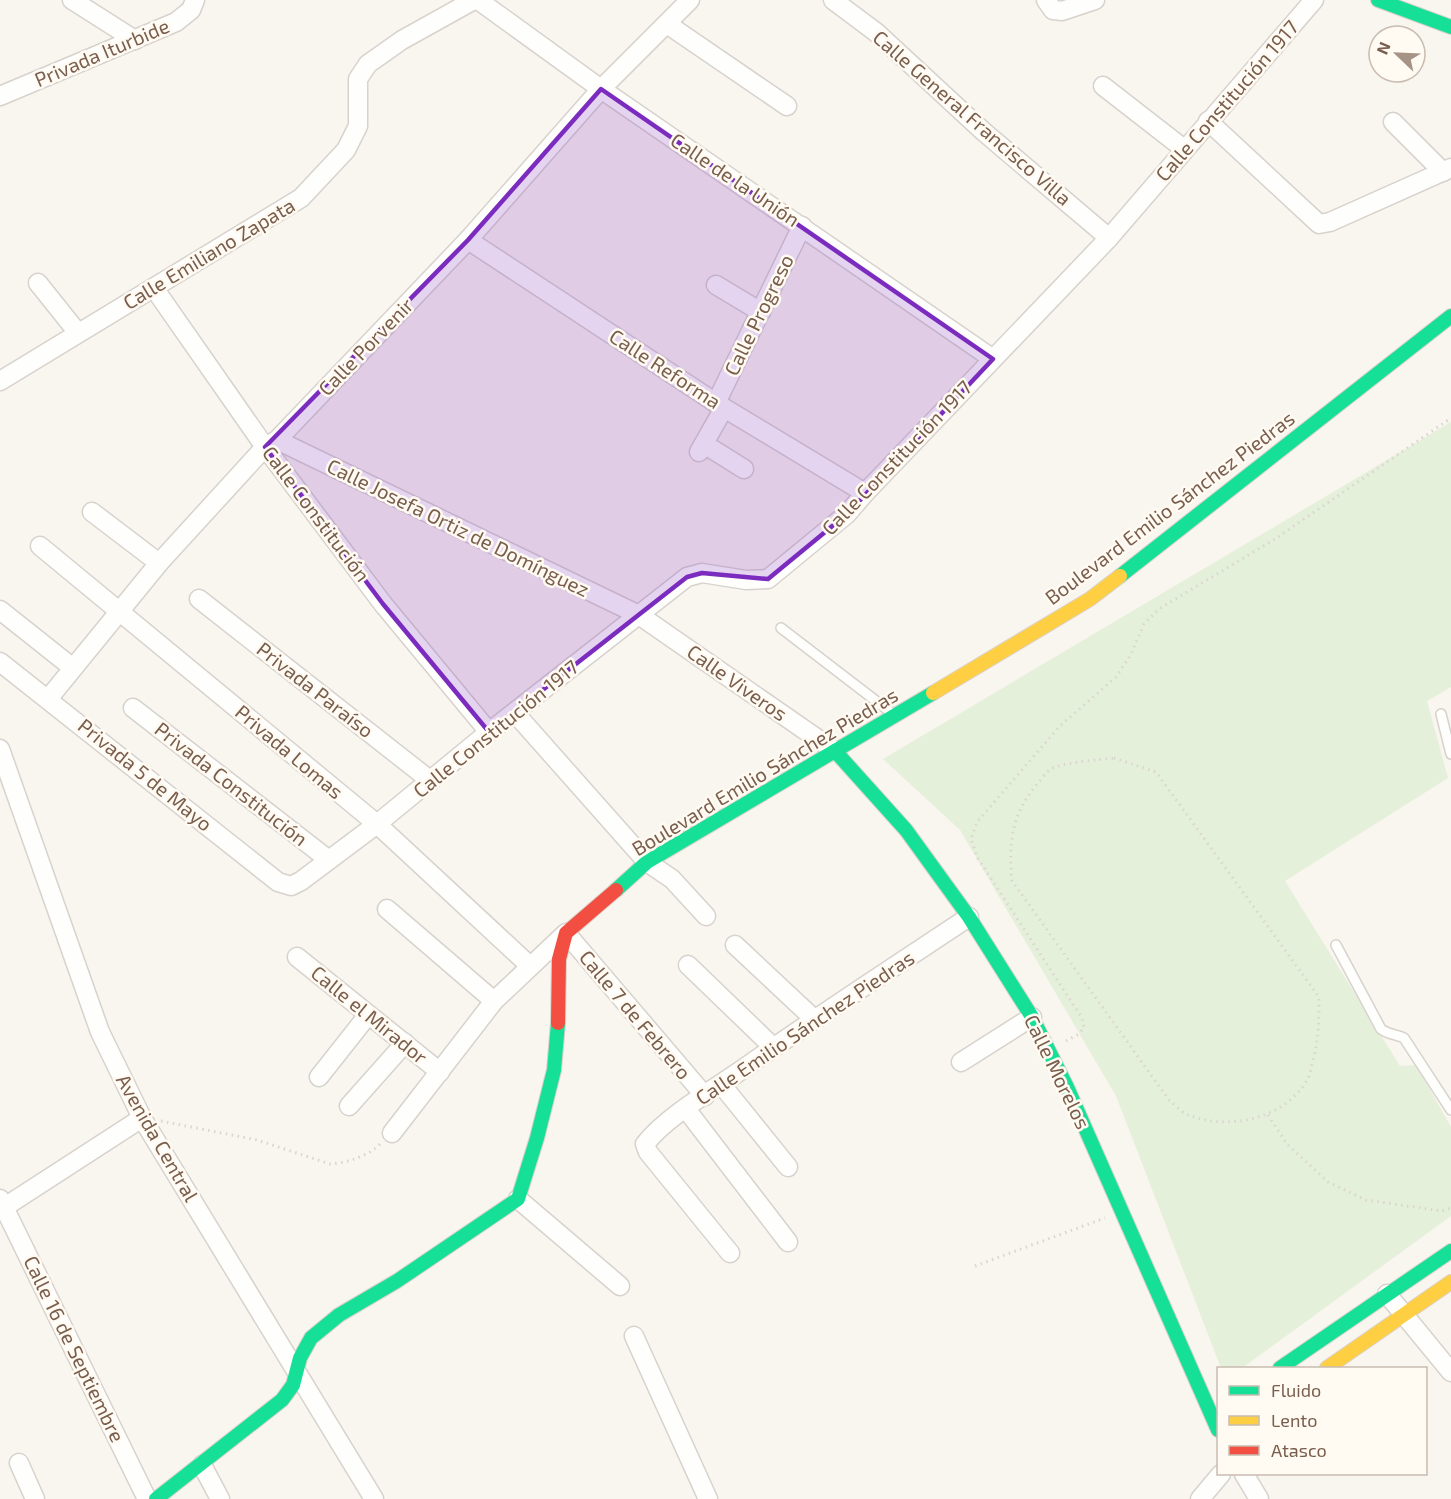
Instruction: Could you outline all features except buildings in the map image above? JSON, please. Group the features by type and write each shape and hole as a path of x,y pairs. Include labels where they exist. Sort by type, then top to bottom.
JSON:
{"main road":[{"path":"1378,0 1451,27"},
{"name":"Boulevard Emilio Sánchez Piedras","path":"566,933 647,862 1090,599 1451,316"},
{"name":"Calle Morelos","path":"835,751 906,830 969,917 1032,1017 1215,1414"},
{"path":"156,1499 282,1400 293,1385 300,1359 311,1338 339,1315 397,1281 518,1199 535,1148 554,1070 559,958 566,933"},
{"path":"1281,1367 1451,1251"},
{"path":"1328,1367 1451,1282"}],"street":[{"path":"72,0 135,40"},
{"name":"Privada Iturbide","path":"0,96 176,22 191,10 195,0"},
{"name":"Calle de la Unión","path":"476,0 601,89 993,359"},
{"name":"Calle Emiliano Zapata","path":"0,381 301,198 346,150 358,126 358,79 368,64 402,40 476,0"},
{"name":"Calle Porvenir","path":"48,699 159,563 468,240 601,89 690,0"},
{"name":"Calle General Francisco Villa","path":"833,0 877,33 984,132 1109,238"},
{"path":"1046,0 1053,10 1062,11 1095,0"},
{"name":"Calle Constitución 1917","path":"291,886 377,824 489,732 687,577 702,573 747,580 768,579 847,514 1109,238 1314,0"},
{"path":"667,24 787,106"},
{"path":"1103,86 1184,149"},
{"path":"1209,121 1319,224 1330,222 1447,170 1393,122"},
{"name":"Calle Progreso","path":"744,468 701,448 802,226"},
{"name":"Calle Reforma","path":"468,240 720,405 865,493"},
{"path":"38,283 78,333"},
{"path":"716,285 761,312"},
{"name":"Calle Constitución","path":"154,288 271,444 383,603 489,732"},
{"name":"Calle Josefa Ortiz de Domínguez","path":"271,444 639,615"},
{"path":"92,512 159,563"},
{"name":"Privada Lomas","path":"40,546 377,824 530,966"},
{"name":"Privada Paraíso","path":"199,599 432,781"},
{"path":"0,610 73,668"},
{"name":"Calle Viveros","path":"639,615 835,751"},
{"name":"Privada 5 de Mayo","path":"0,662 278,882 291,886"},
{"name":"Privada Constitución","path":"133,708 329,860"},
{"path":"515,713 647,862 672,879 706,916"},
{"name":"Avenida Central","path":"0,749 100,1032 142,1118 374,1499"},
{"path":"387,909 494,1001"},
{"name":"Calle Emilio Sánchez Piedras","path":"730,1253 648,1152 645,1144 686,1109 773,1047 969,917"},
{"path":"392,1132 494,1001 566,933"},
{"name":"Calle 7 de Febrero","path":"566,933 705,1096"},
{"path":"735,945 814,1019"},
{"name":"Calle el Mirador","path":"297,957 440,1072"},
{"path":"688,965 773,1047"},
{"path":"319,1077 369,1015"},
{"path":"961,1062 1032,1017"},
{"path":"350,1106 405,1043"},
{"path":"721,1084 788,1167"},
{"path":"686,1109 789,1242"},
{"path":"2,1205 142,1118"},
{"path":"518,1199 620,1286"},
{"name":"Calle 16 de Septiembre","path":"2,1205 147,1499"},
{"path":"1387,1294 1451,1372"},
{"path":"634,1336 708,1499"},
{"path":"19,1463 34,1499"},
{"path":"202,1464 220,1499"},
{"path":"1200,1499 1219,1475"},
{"path":"1245,1475 1259,1499"}],"lane":[{"path":"781,628 896,716"},
{"path":"1441,714 1451,754"},
{"path":"1336,945 1381,1029 1388,1034 1404,1038 1451,1110"}],"path":[{"path":"1048,1050 1079,1034 1084,1027 1082,1018 977,857 971,838 977,822 1060,726 1116,677 1130,656 1144,624 1159,609 1275,539 1451,418"},
{"path":"1114,758 1156,772 1319,997 1319,1036 1308,1078 1288,1103 1268,1115 1238,1121 1203,1120 1184,1113 1168,1100 1012,881 1009,855 1013,831 1023,801 1050,769 1088,760 1114,758"},
{"path":"1268,1115 1287,1144 1328,1182 1366,1200 1442,1211 1451,1208"},
{"path":"142,1118 257,1140 330,1164 342,1163 375,1150 392,1132"},
{"path":"975,1266 1123,1212"}],"highlighted area":[{"path":"601,89 993,359 847,514 768,579 702,573 687,577 489,732 383,604 265,447 468,240"}],"green space":[{"path":"1451,422 1451,687 1427,701 1448,778 1285,881 1400,1066 1416,1065 1451,1127 1451,1216 1243,1367 1221,1367 1116,1096 960,830 883,759"}],"traffic: fast":[{"path":"1378,0 1451,27"},
{"path":"1120,576 1451,316"},
{"path":"616,890 647,862 933,693"},
{"path":"835,751 906,830 969,917 1032,1017 1067,1087 1217,1428"},
{"path":"156,1499 282,1400 293,1385 300,1358 311,1338 339,1315 397,1281 518,1199 537,1138 554,1070 558,1023"},
{"path":"1281,1367 1451,1251"}],"traffic: slow":[{"path":"933,693 1090,599 1120,576"},
{"path":"1328,1367 1451,1282"}],"traffic: jam":[{"path":"558,1023 559,959 566,933 616,890"}]}
